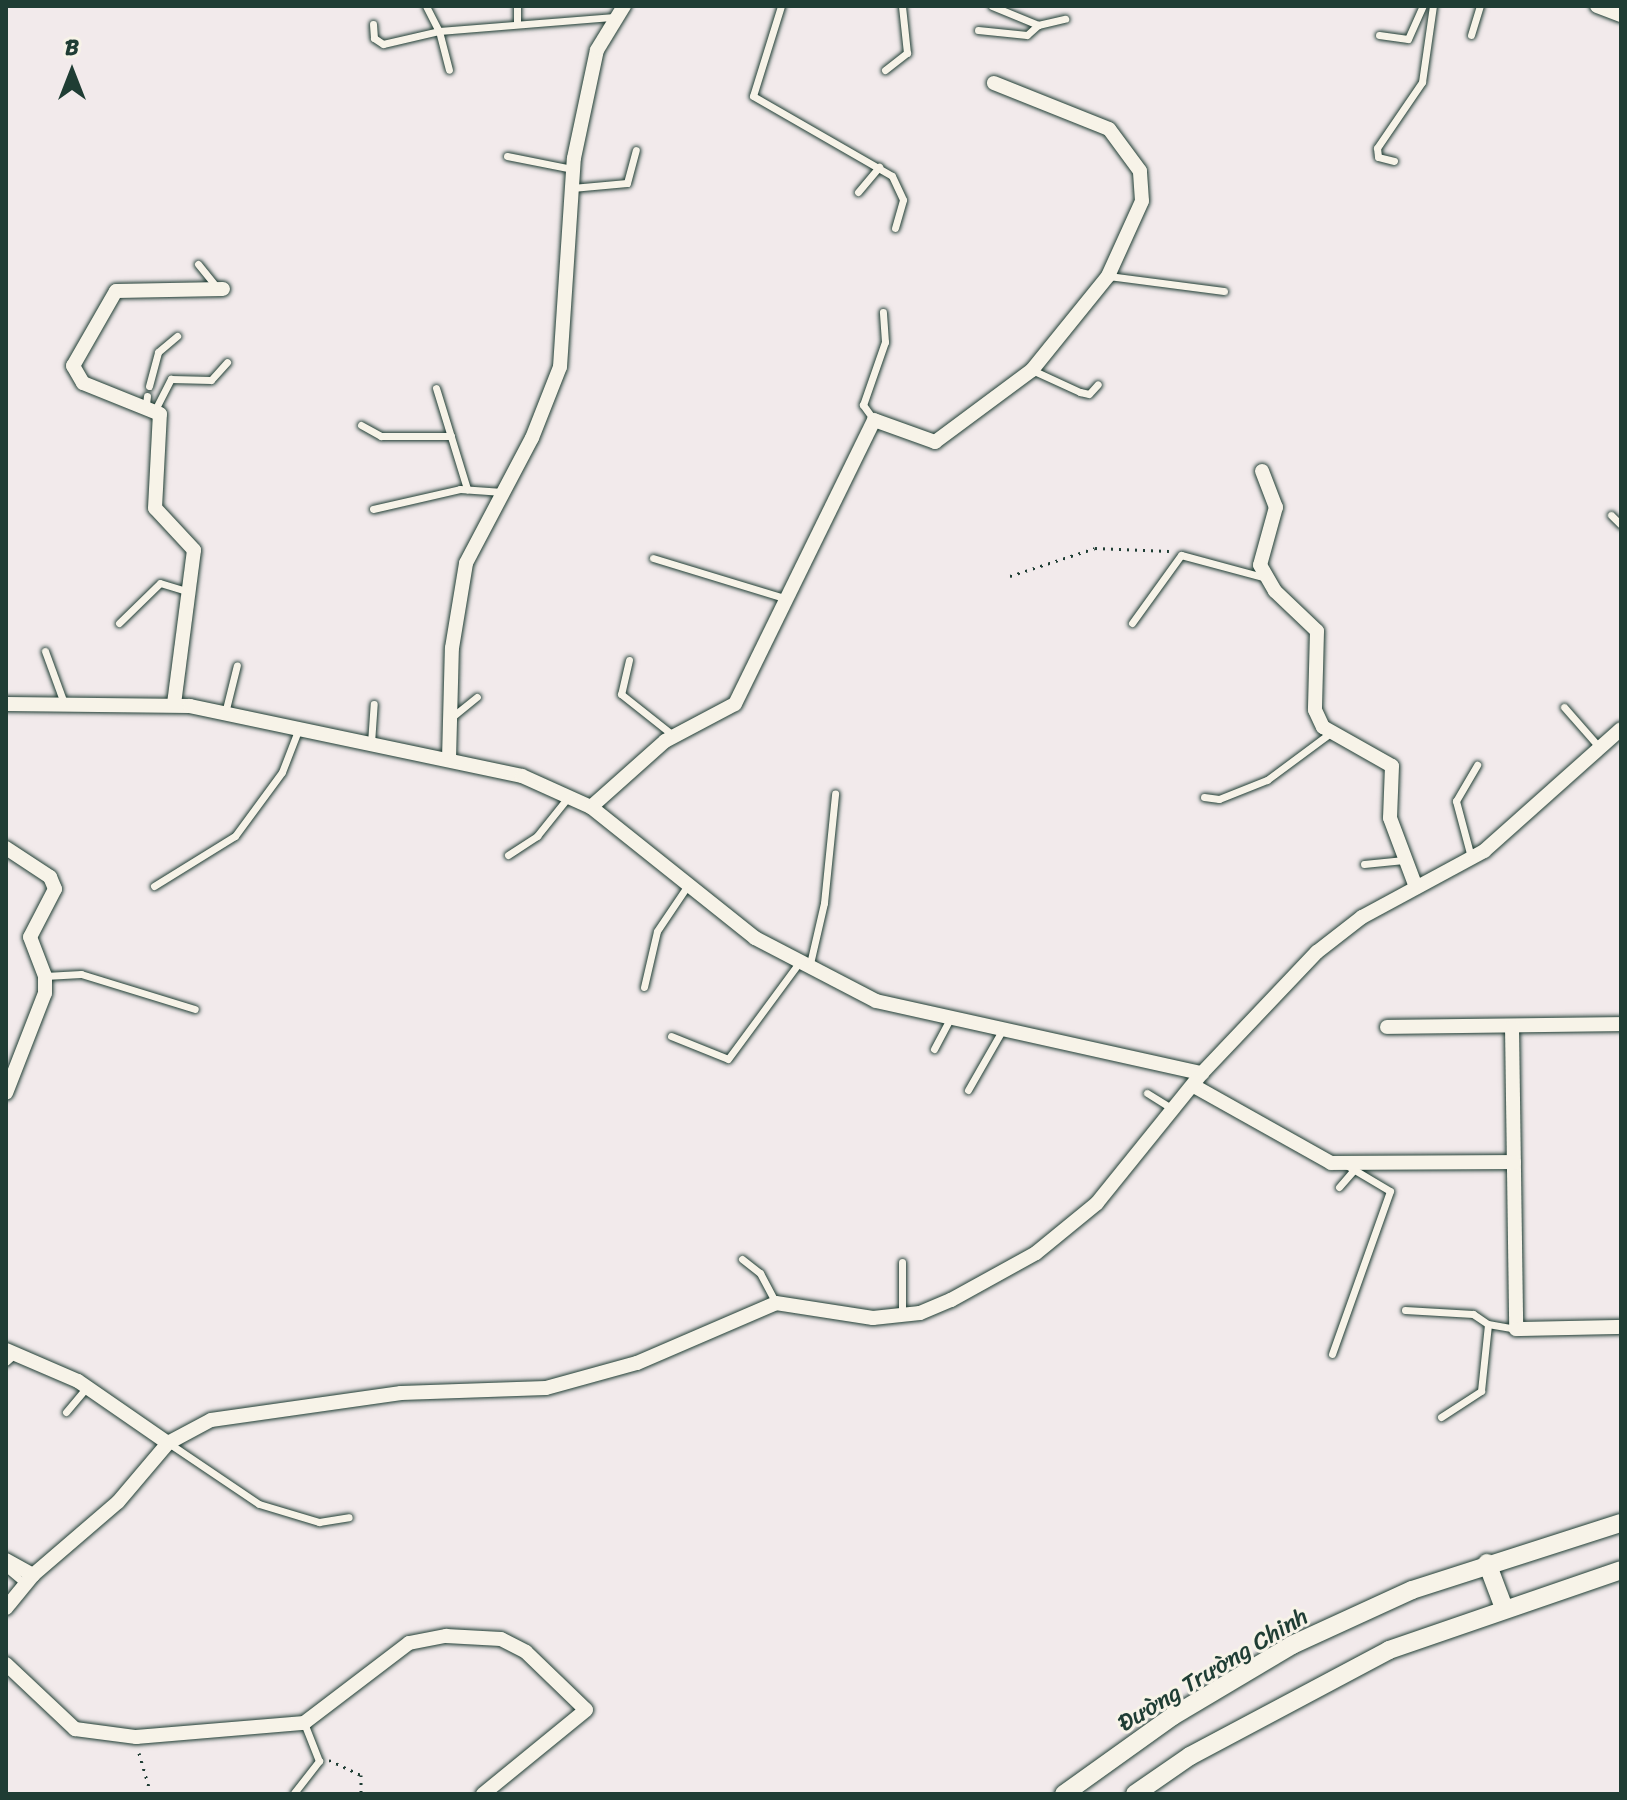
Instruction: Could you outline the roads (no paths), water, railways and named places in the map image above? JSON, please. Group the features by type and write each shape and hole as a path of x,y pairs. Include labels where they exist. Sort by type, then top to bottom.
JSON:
{"main road":[{"name":"Đường Trường Chinh","path":"1064,1794 1173,1716 1292,1645 1487,1563 1621,1523"},
{"path":"1487,1563 1504,1608"},
{"path":"1135,1794 1316,1685 1504,1608 1621,1570"}],"street":[{"path":"1597,6 1621,15"},
{"path":"449,759 452,648 462,582 499,492 532,438 560,367 572,169 597,50 619,12"},
{"path":"591,807 674,736 735,704 874,420 935,442 1032,370 1108,276 1142,201 1140,171 1109,129 994,83"},
{"path":"174,704 193,545 155,508 162,423 150,403 83,383 73,366 110,297 124,289 221,289"},
{"path":"1262,471 1276,507 1259,558 1266,578 1317,631 1315,710 1329,734 1392,766 1390,818 1416,887"},
{"path":"6,704 174,704 522,776 591,807 686,888 804,967 876,1001 1202,1073"},
{"path":"6,1608 29,1579 118,1502 168,1443 211,1420 401,1393 502,1392 580,1381 776,1303 873,1318 902,1316 951,1300 1067,1231 1126,1171 1202,1073 1317,952 1362,917 1471,859 1621,729"},
{"path":"6,848 50,877 55,889 30,937 45,976 45,993 6,1093"},
{"path":"1387,1027 1621,1024"},
{"path":"1512,1027 1516,1329 1621,1327"},
{"path":"1194,1086 1308,1154 1350,1167 1514,1162"},
{"path":"9,1355 87,1387 168,1443"},
{"path":"6,1560 29,1579"},
{"path":"6,1664 75,1729 136,1737 304,1723 409,1643 446,1636 512,1643 586,1710 483,1794"}],"lane":[{"path":"426,6 439,31 449,70"},
{"path":"517,6 517,24"},
{"path":"781,6 754,87 756,101 892,176 903,200 895,228"},
{"path":"885,70 907,53 902,6"},
{"path":"992,6 1038,25"},
{"path":"1379,35 1408,39 1423,6"},
{"path":"1394,161 1378,157 1377,148 1422,82 1433,6"},
{"path":"1471,35 1480,6"},
{"path":"373,24 374,38 383,44 439,31 619,12"},
{"path":"978,30 1027,35 1038,25 1065,19"},
{"path":"570,188 627,183 636,150"},
{"path":"507,156 572,169"},
{"path":"858,192 879,167"},
{"path":"198,264 221,289"},
{"path":"1108,276 1224,291"},
{"path":"874,420 863,405 885,342 883,312"},
{"path":"149,386 158,352 177,336"},
{"path":"150,403 171,379 211,380 227,362"},
{"path":"1032,370 1089,394 1098,384"},
{"path":"436,388 467,489"},
{"path":"361,425 381,436 451,436"},
{"path":"373,509 467,489 499,492"},
{"path":"1611,515 1621,525"},
{"path":"1132,623 1181,555 1266,578"},
{"path":"653,558 789,599"},
{"path":"119,623 160,583 189,592"},
{"path":"45,651 64,703"},
{"path":"629,660 621,694 674,736"},
{"path":"225,713 237,665"},
{"path":"452,717 477,697"},
{"path":"371,743 374,704"},
{"path":"1564,707 1600,748"},
{"path":"154,886 235,836 282,772 299,728"},
{"path":"1204,797 1219,799 1267,780 1329,734"},
{"path":"1471,859 1456,801 1477,765"},
{"path":"671,1036 728,1059 804,967 824,903 835,794"},
{"path":"508,855 537,836 569,796"},
{"path":"1364,864 1404,860"},
{"path":"644,987 657,931 686,888"},
{"path":"45,976 81,974 195,1009"},
{"path":"934,1049 950,1019"},
{"path":"968,1090 1003,1029"},
{"path":"1147,1093 1173,1109"},
{"path":"1332,1354 1390,1191 1350,1167 1339,1187"},
{"path":"742,1259 760,1273 776,1303"},
{"path":"902,1262 902,1316"},
{"path":"1405,1310 1473,1314 1488,1324 1516,1329"},
{"path":"1441,1417 1481,1391 1488,1324"},
{"path":"66,1412 87,1387"},
{"path":"168,1443 259,1504 319,1522 349,1517"},
{"path":"6,1568 29,1579"},
{"path":"299,1791 318,1756 304,1723"}]}
